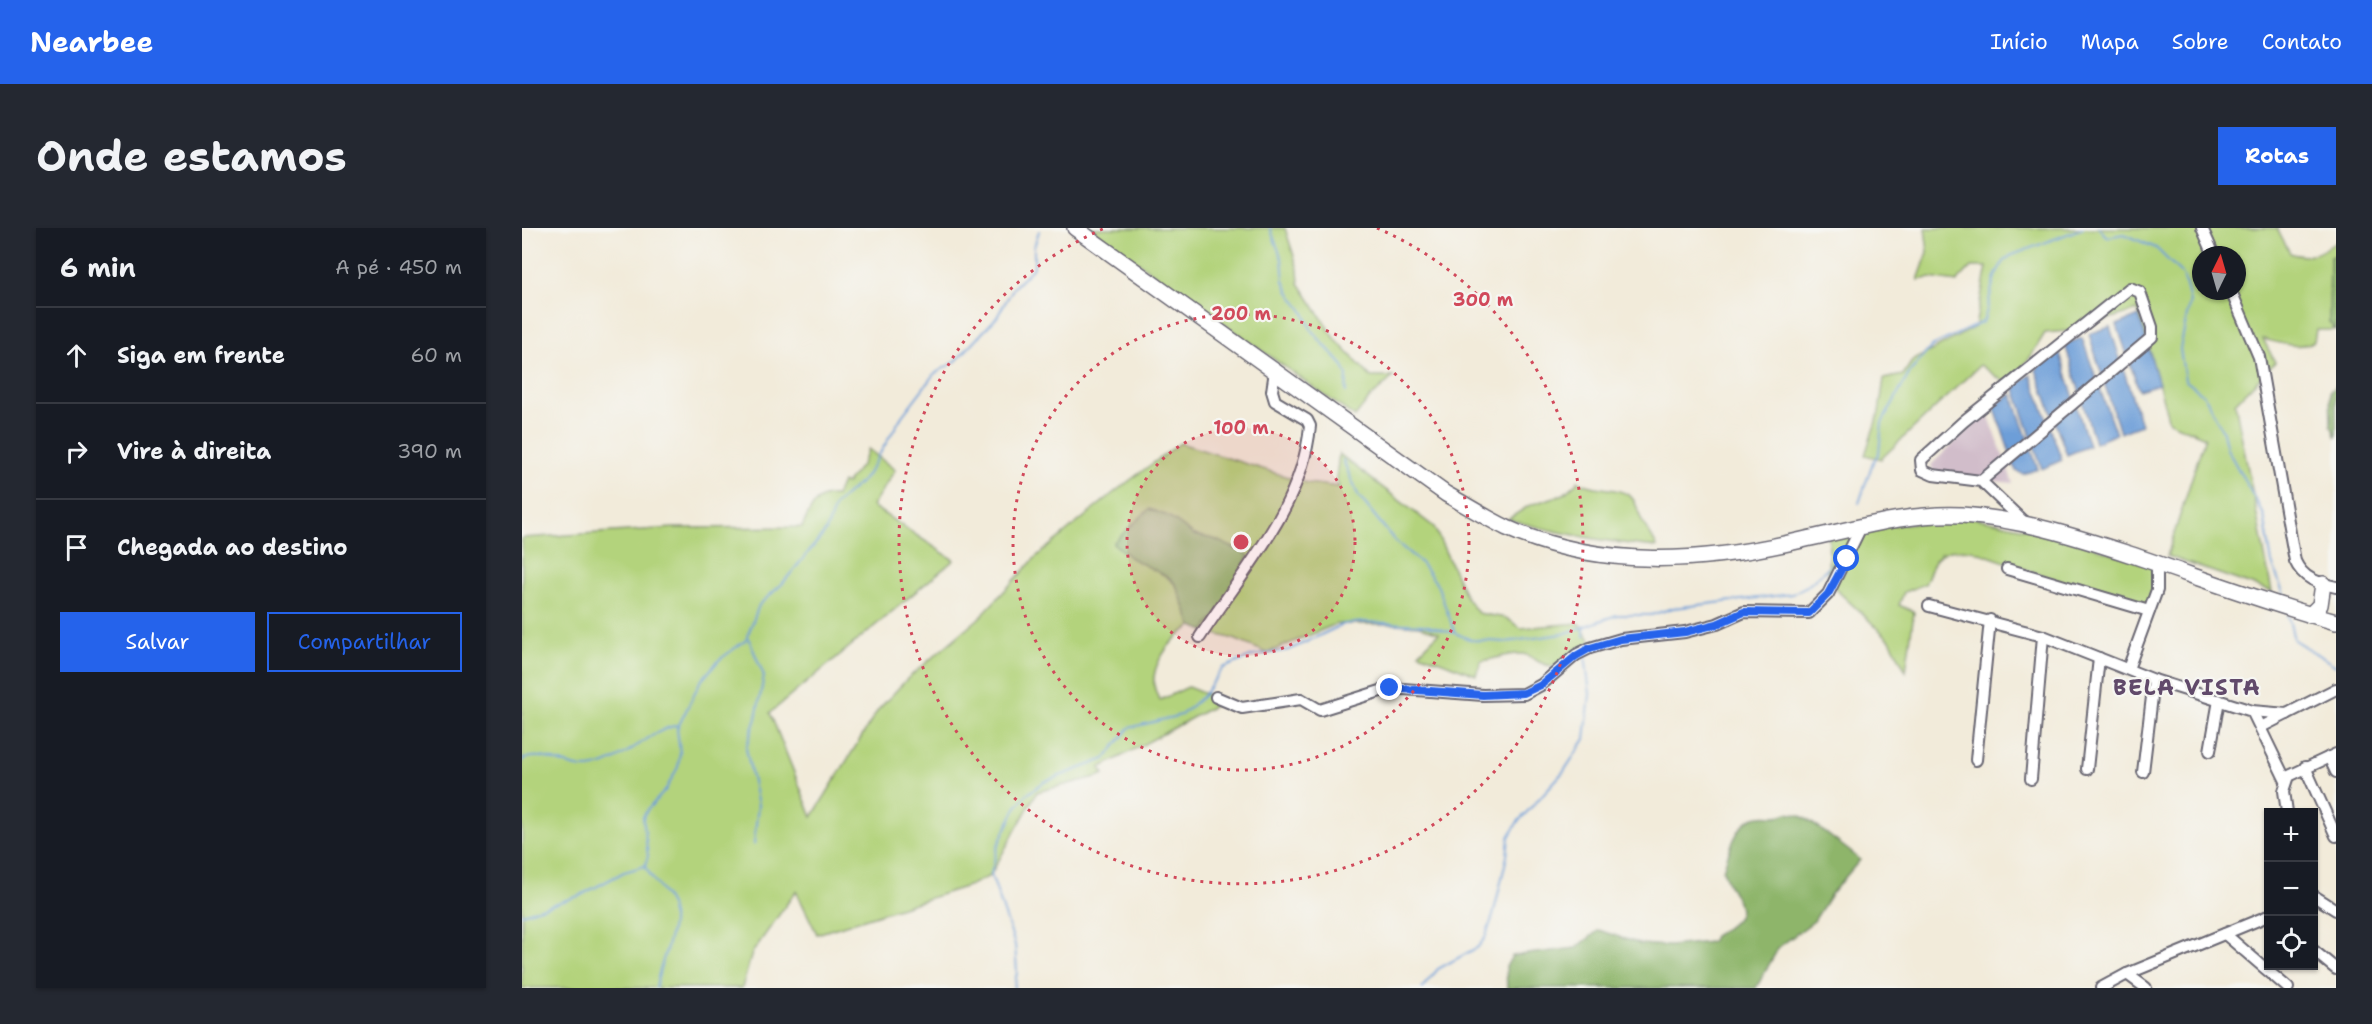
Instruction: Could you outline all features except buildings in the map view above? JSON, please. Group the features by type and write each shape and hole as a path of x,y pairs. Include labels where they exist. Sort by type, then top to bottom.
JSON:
{"highway":[{"path":"1075,228 1446,494 1507,528 1573,551 1623,558 1675,560 1771,548 1861,527 1932,515 1960,515 2025,523 2336,622"},
{"path":"2310,615 2320,604 2330,586"}],"street":[{"path":"2202,228 2210,246"},
{"path":"1982,481 2152,337 2152,327 2140,292 2130,288 1964,421 1921,460 1922,470 1933,475 1982,481 2025,523"},
{"path":"2235,300 2259,357 2291,548 2300,570 2308,578 2330,586"},
{"path":"1200,637 1282,515 1294,489 1310,426 1307,420 1275,401 1272,391 1275,371"},
{"path":"1216,697 1242,708 1301,699 1320,711 1390,688 1483,695 1524,693 1541,685 1576,656 1590,648 1621,639 1685,632 1717,624 1744,612 1809,613 1828,594 1861,527"},
{"path":"2128,669 2157,590 2157,564"},
{"path":"2007,568 2149,611"},
{"path":"1929,606 1990,620 2043,636 2154,680 2252,711 2290,714"},
{"path":"1976,760 1990,620"},
{"path":"2031,779 2043,636"},
{"path":"2086,770 2099,658"},
{"path":"2144,772 2154,680"},
{"path":"2261,727 2336,689"},
{"path":"2210,751 2219,700"},
{"path":"2252,711 2286,781 2287,808"},
{"path":"2286,781 2292,773 2332,756 2336,772"},
{"path":"2306,767 2336,836"},
{"path":"2318,899 2336,910"},
{"path":"2101,988 2127,974 2264,918"},
{"path":"2225,934 2288,988"},
{"path":"2318,955 2332,965 2336,952"},
{"path":"2127,974 2146,988"}],"shaded area":[{"path":"1987,411 2013,483 1935,475 1931,465"}],"green space":[{"path":"1090,228 1285,228 1298,269 1299,283 1336,340 1371,377 1393,377 1369,399 1355,417"},
{"path":"1925,228 2277,228 2290,253 2303,256 2319,252 2336,242 2336,255 2330,257 2333,328 2336,330 2316,330 2314,341 2302,345 2289,345 2263,339 2275,362 2235,403 2272,592 2167,556 2205,437 2169,422 2138,310 2068,331 2045,333 2029,359 2007,384 1980,365 1881,459 1865,455 1879,412 1884,379 1903,375 1912,361 1975,327 1987,267 1971,267 1957,282 1929,278 1918,280 1928,252"},
{"path":"2336,255 2336,330 2329,322 2330,257"},
{"path":"2336,386 2336,438 2331,425 2330,391"},
{"path":"1180,443 1307,483 1339,487 1336,479 1339,454 1434,527 1466,597 1478,613 1506,618 1521,628 1579,623 1591,641 1574,657 1561,664 1547,665 1527,655 1513,654 1481,661 1476,675 1419,653 1439,633 1419,626 1336,624 1267,653 1234,639 1204,631 1244,551 1194,535 1168,516 1162,573 1176,585 1192,626 1174,640 1160,658 1154,679 1155,690 1160,700 1188,687 1223,701 1100,768 1104,774 1100,776 1037,792 990,876 971,885 817,934 796,891 752,953 742,988 522,988 522,538 674,528 802,527 818,500 823,497 836,496 842,482 846,484 862,464 868,449 895,470 872,506 954,560 770,713 812,817 878,710 907,679 978,619 1037,556 1117,490"},
{"path":"1578,481 1630,496 1657,547 1582,537 1508,519 1530,505 1564,494"},
{"path":"1149,509 1168,516 1194,535 1214,539 1249,555 1218,613 1204,631 1192,626 1176,585 1170,578 1131,558 1113,543"},
{"path":"1969,517 2046,532 2152,566 2154,585 2147,605 2051,578 1971,550 1952,550 1942,553 1935,560 1925,584 1904,592 1899,605 1914,612 1906,671 1890,640 1828,582 1829,532"},
{"path":"1787,813 1806,819 1860,860 1831,894 1814,921 1779,947 1756,988 1507,988 1506,967 1512,956 1576,948 1599,930 1640,944 1669,946 1711,942 1714,936 1736,920 1740,913 1740,906 1723,870 1735,837 1751,818 1780,816"}],"water":[{"path":"2139,316 2159,384 2139,390 2117,325"},
{"path":"2110,327 2141,425 2120,433 2089,334"},
{"path":"2082,338 2116,434 2095,443 2065,344"},
{"path":"2058,347 2089,446 2067,455 2036,370"},
{"path":"2031,375 2062,460 2042,469 2014,386"},
{"path":"2012,394 2038,469 2023,474 2016,471 1994,406"}],"waterway":[{"path":"1270,228 1282,259 1284,281 1289,292 1303,311 1312,331 1343,366 1347,376 1346,392"},
{"path":"1859,503 1873,462 1879,453 1882,423 1910,372 1932,346 1983,322 1994,279 2010,256 2083,228"},
{"path":"2099,228 2107,237 2124,234 2156,248 2183,275 2190,301 2180,349 2185,380 2204,395 2223,432 2227,449 2264,515 2272,563 2286,600"},
{"path":"656,988 670,935 672,914 670,905 645,866 648,856 643,817 665,791 678,767 680,752 677,729 700,682 719,660 746,640 759,605 782,584 826,531 835,505 866,477 902,416 934,374 956,361 997,317 1014,287 1034,267 1034,247 1039,231"},
{"path":"1343,460 1358,495 1395,541 1421,563 1437,584 1455,633"},
{"path":"1014,988 1017,972 1015,945 991,874 998,845 1016,808 1026,795 1044,782 1105,759 1129,728 1181,715 1203,696 1223,668 1253,656 1289,650 1344,624 1366,622 1424,625 1455,633 1471,640 1506,642 1563,634 1617,615 1651,615 1673,608 1792,594 1810,584 1836,560"},
{"path":"2288,615 2294,640 2336,666"},
{"path":"1584,626 1584,637"},
{"path":"748,637 764,676 756,718 746,748 758,805 754,844"},
{"path":"1422,988 1438,969 1478,947 1485,938 1493,916 1507,856 1509,837 1517,823 1564,771 1585,739 1590,694 1585,655"},
{"path":"522,760 540,757 576,767 595,767 617,758 657,733 678,725"},
{"path":"522,914 579,896 624,872 645,866"}],"district":[{"name":"BELA VISTA","path":"2187,687"}],"route":[{"path":"1390,688 1514,695 1533,690 1541,685 1581,651 1621,639 1685,632 1717,624 1744,612 1792,615 1809,613 1828,594 1847,559"}]}
